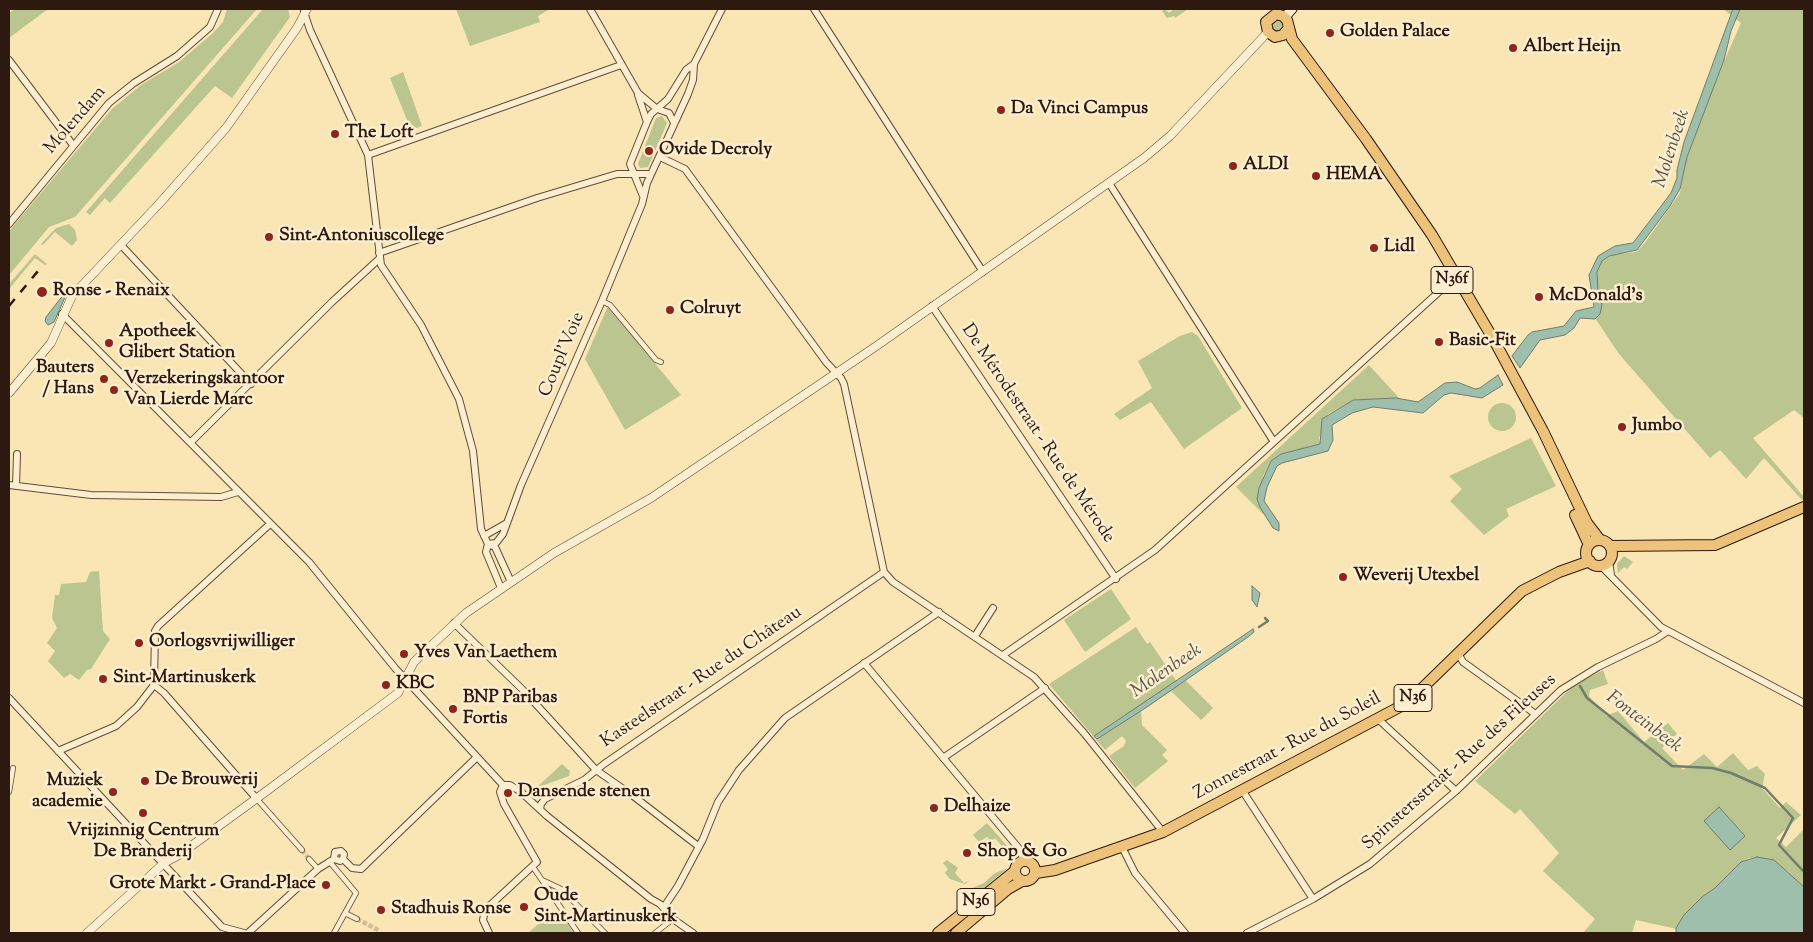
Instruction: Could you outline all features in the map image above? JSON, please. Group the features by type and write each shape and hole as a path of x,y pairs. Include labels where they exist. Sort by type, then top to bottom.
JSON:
{"main road":[{"path":"1275,13 1288,23 1288,29 1280,37 1275,37 1268,32 1266,27 1268,20 1275,13 1292,9"},
{"name":"N36f","path":"1288,29 1292,39 1401,188 1457,276 1543,431 1587,523 1606,553"},
{"name":"N36f","path":"1280,37 1290,44 1396,191 1452,280 1516,393 1589,553"},
{"path":"1589,553 1606,553 1617,544 1623,547 1715,545 1804,507"},
{"name":"N36","path":"1589,553 1606,553"},
{"name":"Zonnestraat - Rue du Soleil","path":"1036,873 1055,870 1163,832 1416,697 1522,591 1573,566 1580,558 1589,553"},
{"path":"1023,861 1033,864 1036,873"},
{"name":"N36","path":"938,933 1015,871 1018,863 1023,861"},
{"name":"N36","path":"1015,871 1022,881"},
{"name":"N36","path":"956,933 1008,889 1022,881 1032,879 1036,873"}],"street":[{"name":"Molendam","path":"9,224 73,145 121,92 177,56 210,27 218,9"},
{"path":"590,9 638,93 647,122"},
{"path":"644,197 631,160 651,114 668,99 686,70 694,64 722,9"},
{"path":"814,9 983,272"},
{"path":"304,10 310,30 368,155 382,270 427,336 460,404 472,445 479,517 484,536 488,544 494,547 511,582"},
{"path":"9,393 51,343 62,314 72,296 121,245 226,128 297,28 304,10"},
{"path":"87,933 164,863 178,855 398,693 405,676 418,657 454,623 501,588 554,553 651,498 983,272 1144,158 1170,136 1268,32"},
{"path":"9,60 73,145"},
{"name":"Coupl'Voie","path":"488,544 496,543 500,539 602,302 644,197 650,174 660,157 674,122 680,114 693,80 694,64"},
{"path":"368,155 622,65"},
{"path":"638,93 657,109 669,112 674,122"},
{"path":"660,157 685,169 844,384 884,572 893,582 1034,677 1163,832"},
{"path":"191,442 379,256 537,198 616,174 635,174 640,176 650,174"},
{"path":"1109,183 1274,442"},
{"path":"121,245 251,384"},
{"path":"1003,655 1116,579 1155,550 1452,280"},
{"path":"602,302 610,305 656,360 661,362"},
{"name":"De Mérodestraat - Rue de Mérode","path":"932,306 1116,579"},
{"path":"62,314 308,562 405,676 503,785 513,786 664,907 673,919 693,933"},
{"path":"16,454 12,485 91,495 221,497 238,492"},
{"path":"58,751 116,726 137,707 154,685 155,631 158,626 270,524"},
{"path":"484,536 505,524"},
{"path":"488,544 486,552 501,588"},
{"path":"1606,553 1611,575 1668,631 1804,703"},
{"name":"Kasteelstraat - Rue du Château","path":"540,809 540,804 545,800 579,783 884,572"},
{"path":"975,636 993,608"},
{"path":"664,907 678,886 718,802 739,770 785,718 939,612"},
{"path":"454,623 529,697 596,770 698,846"},
{"name":"Spinstersstraat - Rue des Fileuses","path":"1247,933 1313,898 1370,864 1456,791 1534,713 1561,690 1598,667 1656,639 1668,631"},
{"path":"1458,655 1463,662 1534,713"},
{"path":"864,663 1021,851 1023,861"},
{"path":"154,685 164,692 302,850"},
{"path":"943,758 1045,688"},
{"path":"9,698 164,863 225,932 244,933"},
{"path":"1378,718 1456,791"},
{"path":"248,933 318,869 331,860 340,861 343,859 354,869 364,866 477,757"},
{"path":"9,792 13,768"},
{"path":"489,933 483,920 485,910 537,864 536,858 504,804 500,792 503,785"},
{"path":"1242,790 1313,898"},
{"path":"1122,847 1135,873 1185,933"},
{"path":"309,859 318,869"},
{"path":"331,860 356,893 334,933"},
{"path":"533,867 578,933"},
{"path":"542,880 561,889 572,898 605,933"},
{"path":"345,913 357,919"},
{"path":"655,933 673,919"}],"green space":[{"path":"15,9 48,9 9,38 9,13"},
{"path":"227,9 257,9 75,217 49,227 9,275 9,231 112,109 141,85 179,62 213,33 223,22"},
{"path":"263,9 288,9 290,17 232,98 215,86 110,203 105,198 90,215 86,212"},
{"path":"456,9 550,9 538,16 540,22 470,46"},
{"path":"1165,9 1169,13 1174,9 1188,9 1175,18 1174,16 1167,18 1162,11"},
{"path":"1723,9 1804,9 1804,418 1794,410 1753,438 1804,497 1802,500 1764,458 1746,479 1720,450 1710,458 1619,354 1595,318 1594,281 1602,261 1611,255 1636,252 1644,244 1680,193 1685,161 1707,100 1741,23"},
{"path":"1277,20 1283,26 1277,32 1271,26"},
{"path":"403,72 422,126 411,130 390,78"},
{"path":"662,116 667,123 648,167 640,168 638,164 656,118"},
{"path":"69,224 75,230 77,240 72,246 55,232 43,245 41,244 56,228"},
{"path":"35,254 47,264 45,265 35,258 9,289 9,284"},
{"path":"608,306 681,395 625,430 585,359"},
{"path":"1192,332 1198,336 1242,408 1184,449 1151,402 1120,420 1114,414 1152,388 1138,361 1180,336"},
{"path":"1369,365 1400,399 1353,400 1328,414 1319,438 1320,444 1281,454 1271,461 1263,476 1260,507 1271,522 1236,487"},
{"path":"1502,403 1512,407 1516,417 1512,427 1502,431 1492,427 1488,417 1492,407"},
{"path":"1531,438 1556,486 1506,509 1509,516 1484,535 1450,501 1462,489 1449,476"},
{"path":"1624,556 1633,562 1627,569 1624,567 1618,573 1617,564"},
{"path":"99,571 103,631 110,639 91,669 87,670 79,680 70,674 64,678 48,661 55,651 47,643 57,628 52,618 55,595 59,595 61,584 86,582 90,572"},
{"path":"1111,589 1131,619 1085,652 1064,620"},
{"path":"1136,627 1147,644 1150,642 1179,685 1185,680 1213,708 1201,720 1171,691 1141,711 1142,725 1167,750 1162,755 1168,761 1135,788 1109,756 1124,746 1126,741 1122,736 1105,750 1049,684"},
{"path":"1603,670 1608,684 1590,690 1589,696 1606,716 1618,711 1644,742 1668,723 1677,734 1662,748 1683,770 1704,754 1717,767 1733,753 1748,770 1757,766 1765,774 1762,788 1780,808 1786,802 1801,815 1776,838 1786,847 1804,829 1804,887 1774,860 1750,858 1741,862 1715,888 1702,897 1684,915 1677,929 1636,920 1632,933 1583,933 1595,919 1543,871 1559,853 1520,809 1515,814 1475,781 1574,685"},
{"path":"562,764 570,771 569,776 536,788"},
{"path":"987,823 1014,854 1014,857 1005,858 1008,853 995,838 991,842 987,837 979,842 973,835"},
{"path":"947,860 958,868 955,873 964,883 970,880 965,884 950,879 945,873 948,869 943,863"},
{"path":"1008,868 975,895 971,891 972,888 984,883 995,873"},
{"path":"552,912 561,923 565,920 574,933 528,933"}],"shaded area":[{"path":"1733,9 1740,9 1731,31 1724,60 1687,157 1680,189 1670,206 1637,250 1609,256 1602,261 1597,272 1598,293 1602,305 1600,314 1595,319 1580,318 1574,328 1565,335 1540,340 1520,368 1512,356 1528,335 1532,332 1564,326 1576,311 1594,307 1589,275 1598,256 1615,246 1633,243 1671,193 1677,178 1677,170 1684,142"},
{"path":"64,294 66,295 54,322 48,325 45,321 46,317"},
{"path":"1498,375 1503,385 1482,398 1451,393 1444,395 1423,413 1373,407 1352,413 1332,425 1333,440 1328,451 1277,466 1267,487 1264,501 1279,523 1279,531 1273,528 1260,507 1257,499 1259,488 1271,461 1281,454 1320,444 1322,419 1353,400 1396,398 1418,402 1445,383 1457,382 1475,389 1480,388"},
{"path":"1252,586 1260,593 1257,607 1252,600"},
{"path":"1253,629 1254,632 1248,637 1147,707 1097,739 1094,736"},
{"path":"1719,807 1745,836 1730,850 1704,821"},
{"path":"1757,857 1774,860 1804,887 1804,933 1676,933 1676,928 1684,915 1702,897 1715,888 1741,862"}],"waterway":[{"name":"Molenbeek","path":"1259,627 1268,621 1265,618"},
{"name":"Fonteinbeek","path":"1580,686 1587,698 1672,766 1712,768 1731,773 1765,788 1793,818 1779,845 1804,872"}],"tunnel":[{"path":"302,850 309,859"},
{"path":"357,919 380,931"}],"railway":[{"path":"9,306 38,271"}],"place":[{"name":"Golden Palace","path":"1330,33"},
{"name":"Albert Heijn","path":"1513,48"},
{"name":"Da Vinci Campus","path":"1001,110"},
{"name":"The Loft","path":"335,134"},
{"name":"Ovide Decroly","path":"649,151"},
{"name":"ALDI","path":"1233,166"},
{"name":"HEMA","path":"1316,176"},
{"name":"Sint-Antoniuscollege","path":"269,237"},
{"name":"Lidl","path":"1374,248"},
{"name":"Ronse - Renaix","path":"42,292"},
{"name":"McDonald's","path":"1539,297"},
{"name":"Colruyt","path":"670,310"},
{"name":"Basic-Fit","path":"1439,342"},
{"name":"Apotheek Glibert Station","path":"109,343"},
{"name":"Bauters / Hans","path":"104,379"},
{"name":"Verzekeringskantoor Van Lierde Marc","path":"114,390"},
{"name":"Jumbo","path":"1622,427"},
{"name":"Weverij Utexbel","path":"1343,577"},
{"name":"Oorlogsvrijwilliger","path":"139,643"},
{"name":"Yves Van Laethem","path":"404,654"},
{"name":"Sint-Martinuskerk","path":"103,679"},
{"name":"KBC","path":"386,685"},
{"name":"BNP Paribas Fortis","path":"453,709"},
{"name":"De Brouwerij","path":"145,781"},
{"name":"Muziek academie","path":"113,792"},
{"name":"Dansende stenen","path":"508,793"},
{"name":"Delhaize","path":"934,808"},
{"name":"Vrijzinnig Centrum De Branderij","path":"143,813"},
{"name":"Shop & Go","path":"967,853"},
{"name":"Grote Markt - Grand-Place","path":"326,885"},
{"name":"Oude Sint-Martinuskerk","path":"524,907"},
{"name":"Stadhuis Ronse","path":"381,910"}]}
